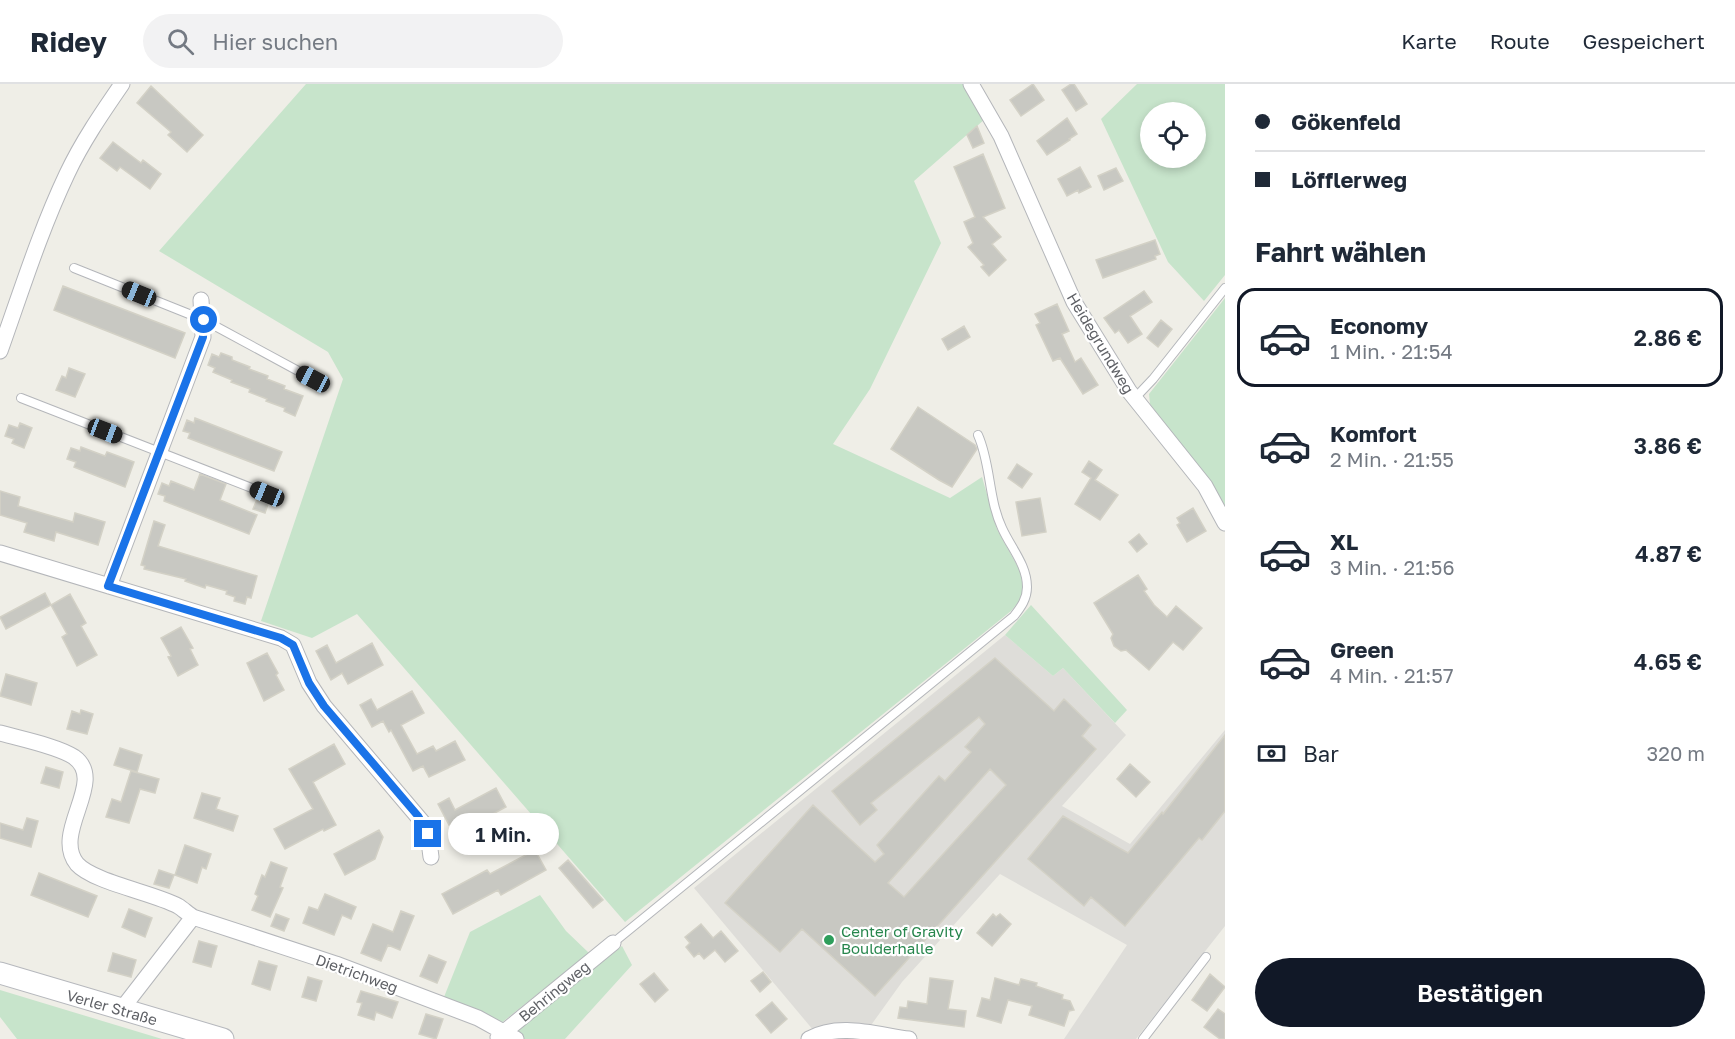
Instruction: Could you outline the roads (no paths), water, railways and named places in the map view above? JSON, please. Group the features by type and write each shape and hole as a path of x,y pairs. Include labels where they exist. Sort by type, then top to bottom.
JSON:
{"main road":[{"name":"Verler Straße","path":"0,973 221,1039"}],"street":[{"path":"0,351 42,234 67,173 84,141 122,84"},
{"name":"Heidegrundweg","path":"971,84 1001,136 1074,302 1135,398 1205,486 1225,523"},
{"path":"108,586 203,337 204,320 201,300"},
{"path":"0,553 281,638 293,645 309,683 324,706 424,824 428,834 431,857"},
{"name":"Dietrichweg","path":"0,733 66,753 76,759 84,769 85,784 69,836 71,853 77,863 89,873 173,904 193,917 336,964 478,1018 506,1037"},
{"path":"121,1010 193,917"},
{"name":"Behringweg","path":"506,1037 613,943"},
{"path":"809,1039 819,1033 840,1030 909,1039"}],"lane":[{"path":"74,268 204,320 313,379"},
{"path":"1135,398 1154,380 1225,288"},
{"path":"21,398 267,494"},
{"path":"613,943 1014,616 1025,601 1027,587 1024,569 1002,528 993,502 985,450 978,435"},
{"path":"1143,1039 1206,957"}],"place":[{"name":"Center of Gravity Boulderhalle","path":"829,940"}]}
